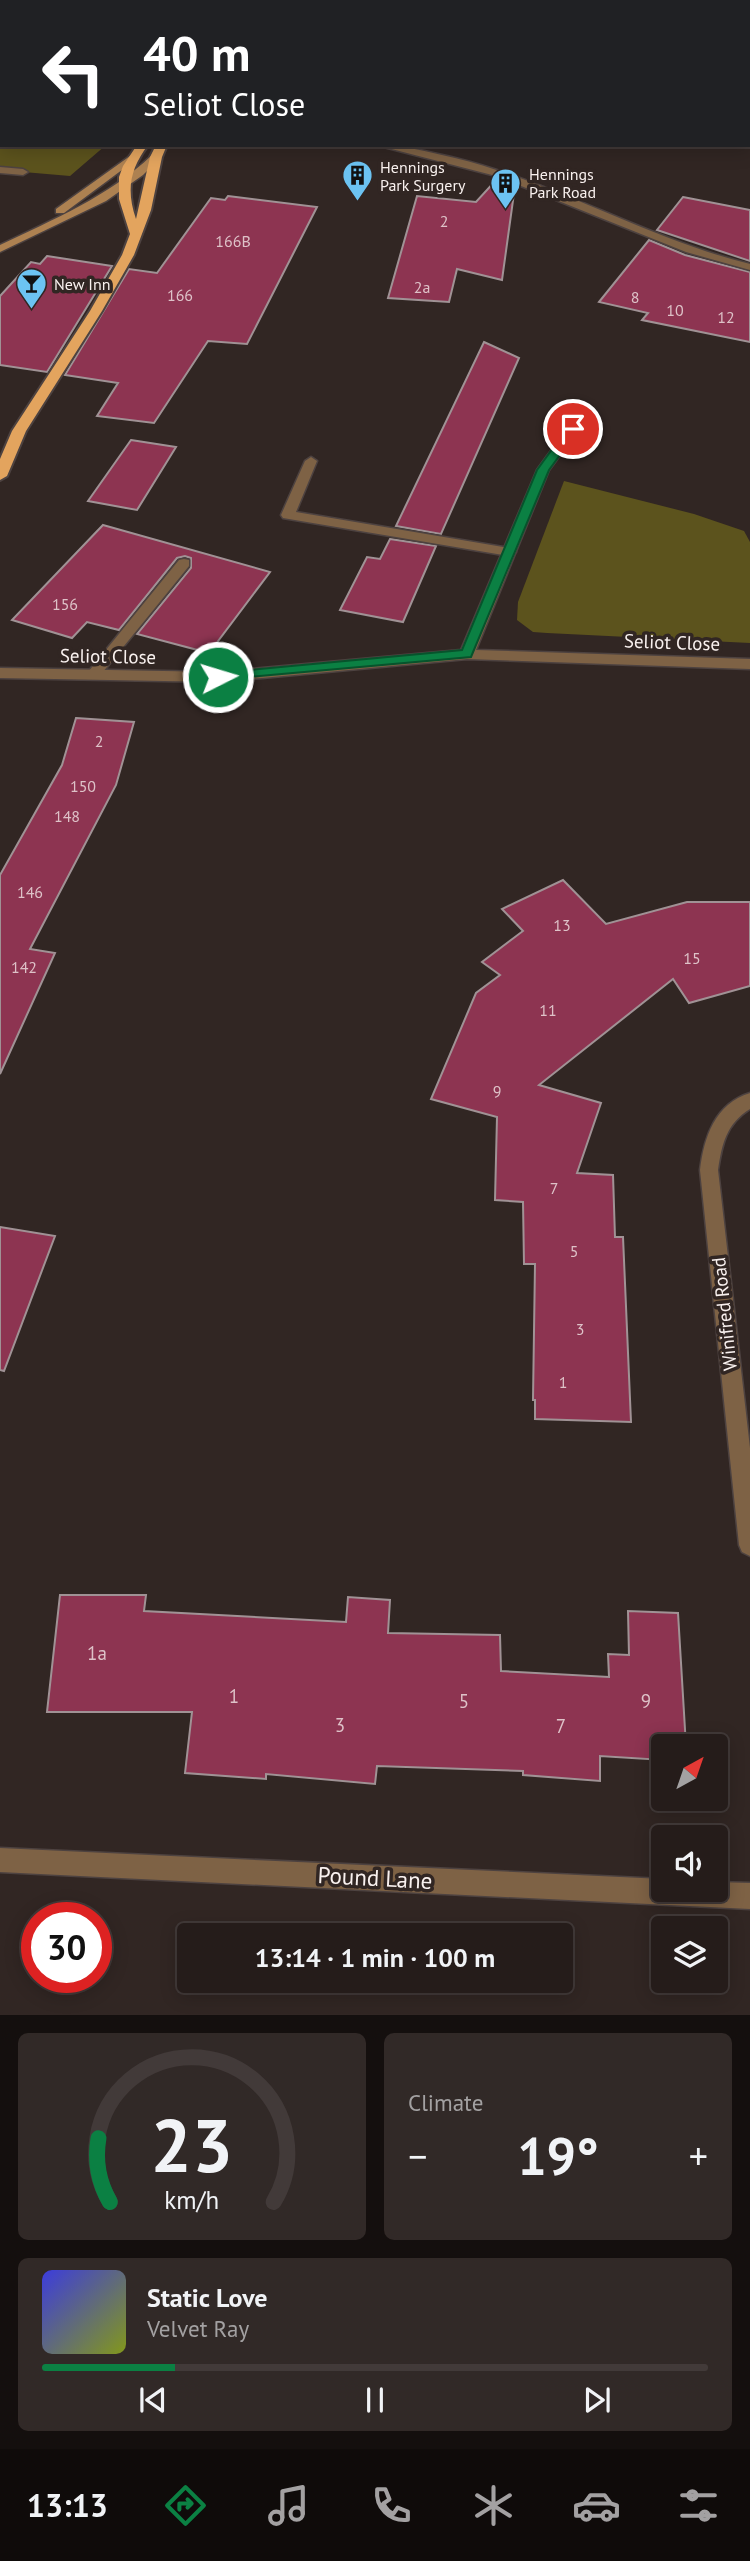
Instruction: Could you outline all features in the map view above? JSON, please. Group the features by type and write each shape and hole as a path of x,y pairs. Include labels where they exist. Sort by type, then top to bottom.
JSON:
{"highway":[{"path":"136,234 127,214 123,187 130,159 141,147"},
{"path":"0,476 19,431 96,311 128,255 145,210 156,158 161,147"}],"main road":[{"path":"0,249 52,226 123,187 156,158"},
{"path":"36,231 130,159"}],"street":[{"path":"390,147 487,169 518,179 682,249 750,267"},
{"path":"0,170 23,172"},
{"path":"467,654 543,470 573,429"},
{"path":"311,461 288,515 509,552"},
{"path":"93,674 184,563"},
{"name":"Seliot Close","path":"0,673 218,677 467,654 750,664"},
{"name":"Winifred Road","path":"750,1100 736,1107 722,1121 712,1142 709,1170 750,1545"},
{"name":"Pound Lane","path":"0,1860 750,1896"}],"shaded area":[{"path":"0,147 104,147 70,176 0,170"},
{"path":"564,481 694,514 744,531 750,542 750,643 533,632 517,620 518,602"}],"building":[{"path":"497,179 515,186 502,280 457,269 449,302 388,298 417,196 476,202"},
{"path":"228,196 317,207 247,344 208,341 154,423 97,416 118,383 65,375 129,269 157,273 211,198 225,200"},
{"path":"683,197 750,210 750,261 657,230"},
{"path":"649,240 685,255 750,272 750,342 642,320 648,313 599,302"},
{"name":"New Inn","path":"47,256 112,266 47,372 0,365 0,296 31,262 40,264"},
{"path":"484,342 519,358 441,534 396,526"},
{"path":"131,440 176,447 137,510 88,501"},
{"path":"103,525 270,572 209,653 137,634 191,568 191,558 185,556 177,558 119,630 87,622 72,638 12,620"},
{"path":"390,539 436,546 403,622 340,610 367,557 380,559"},
{"path":"76,718 134,722 116,785 30,949 55,953 0,1074 0,875 62,765"},
{"path":"563,880 606,924 687,902 750,902 750,986 689,1003 673,979 539,1085 601,1103 577,1173 613,1175 615,1237 623,1237 631,1422 535,1419 535,1264 524,1264 523,1202 495,1200 497,1117 431,1099 476,993 500,975 482,962 523,931 502,909"},
{"path":"0,1227 55,1236 4,1371 0,1370"},
{"path":"60,1595 146,1595 144,1611 346,1622 348,1597 390,1600 388,1633 500,1635 501,1671 609,1677 608,1654 629,1655 628,1611 678,1613 685,1734 651,1734 651,1759 600,1756 600,1781 523,1775 523,1771 377,1766 375,1784 266,1774 266,1779 185,1773 192,1712 47,1712"}],"place":[{"name":"Hennings Park Surgery","path":"357,203"},
{"name":"Hennings Park Road","path":"506,210"},
{"name":"New Inn","path":"31,311"}],"route":[{"path":"218,677 467,654 543,470 573,429"}]}
